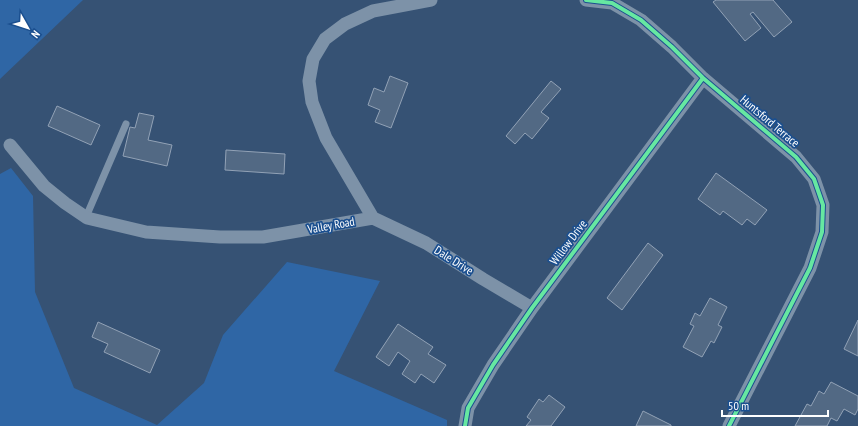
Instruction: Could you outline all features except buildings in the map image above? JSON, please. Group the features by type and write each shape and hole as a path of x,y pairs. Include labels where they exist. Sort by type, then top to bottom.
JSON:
{"street":[{"name":"Valley Road","path":"10,145 44,186 65,203 86,217 146,232 220,237 263,237 373,218 326,138 312,102 309,81 313,59 325,39 346,24 373,11 431,0"},
{"path":"586,0 614,2"},
{"name":"Huntsford Terrace","path":"614,2 641,20 672,47 703,78 796,157 814,179 823,205 822,232 810,268 729,426"},
{"name":"Willow Drive","path":"465,426 468,408 493,365 532,308 703,78"},
{"name":"Dale Drive","path":"373,218 426,243 532,308"}],"lane":[{"path":"86,217 126,124"}],"shaded area":[{"path":"0,0 83,0 0,79"},
{"path":"11,168 33,196 35,292 74,388 157,425 204,383 223,335 287,262 380,281 334,371 447,420 447,426 0,426 0,174"}],"cycle path":[{"path":"586,0 612,3 641,20 672,47 703,78 796,157 814,179 823,205 822,232 810,268 729,426"},
{"path":"465,426 468,408 493,365 532,308 703,78"}]}
